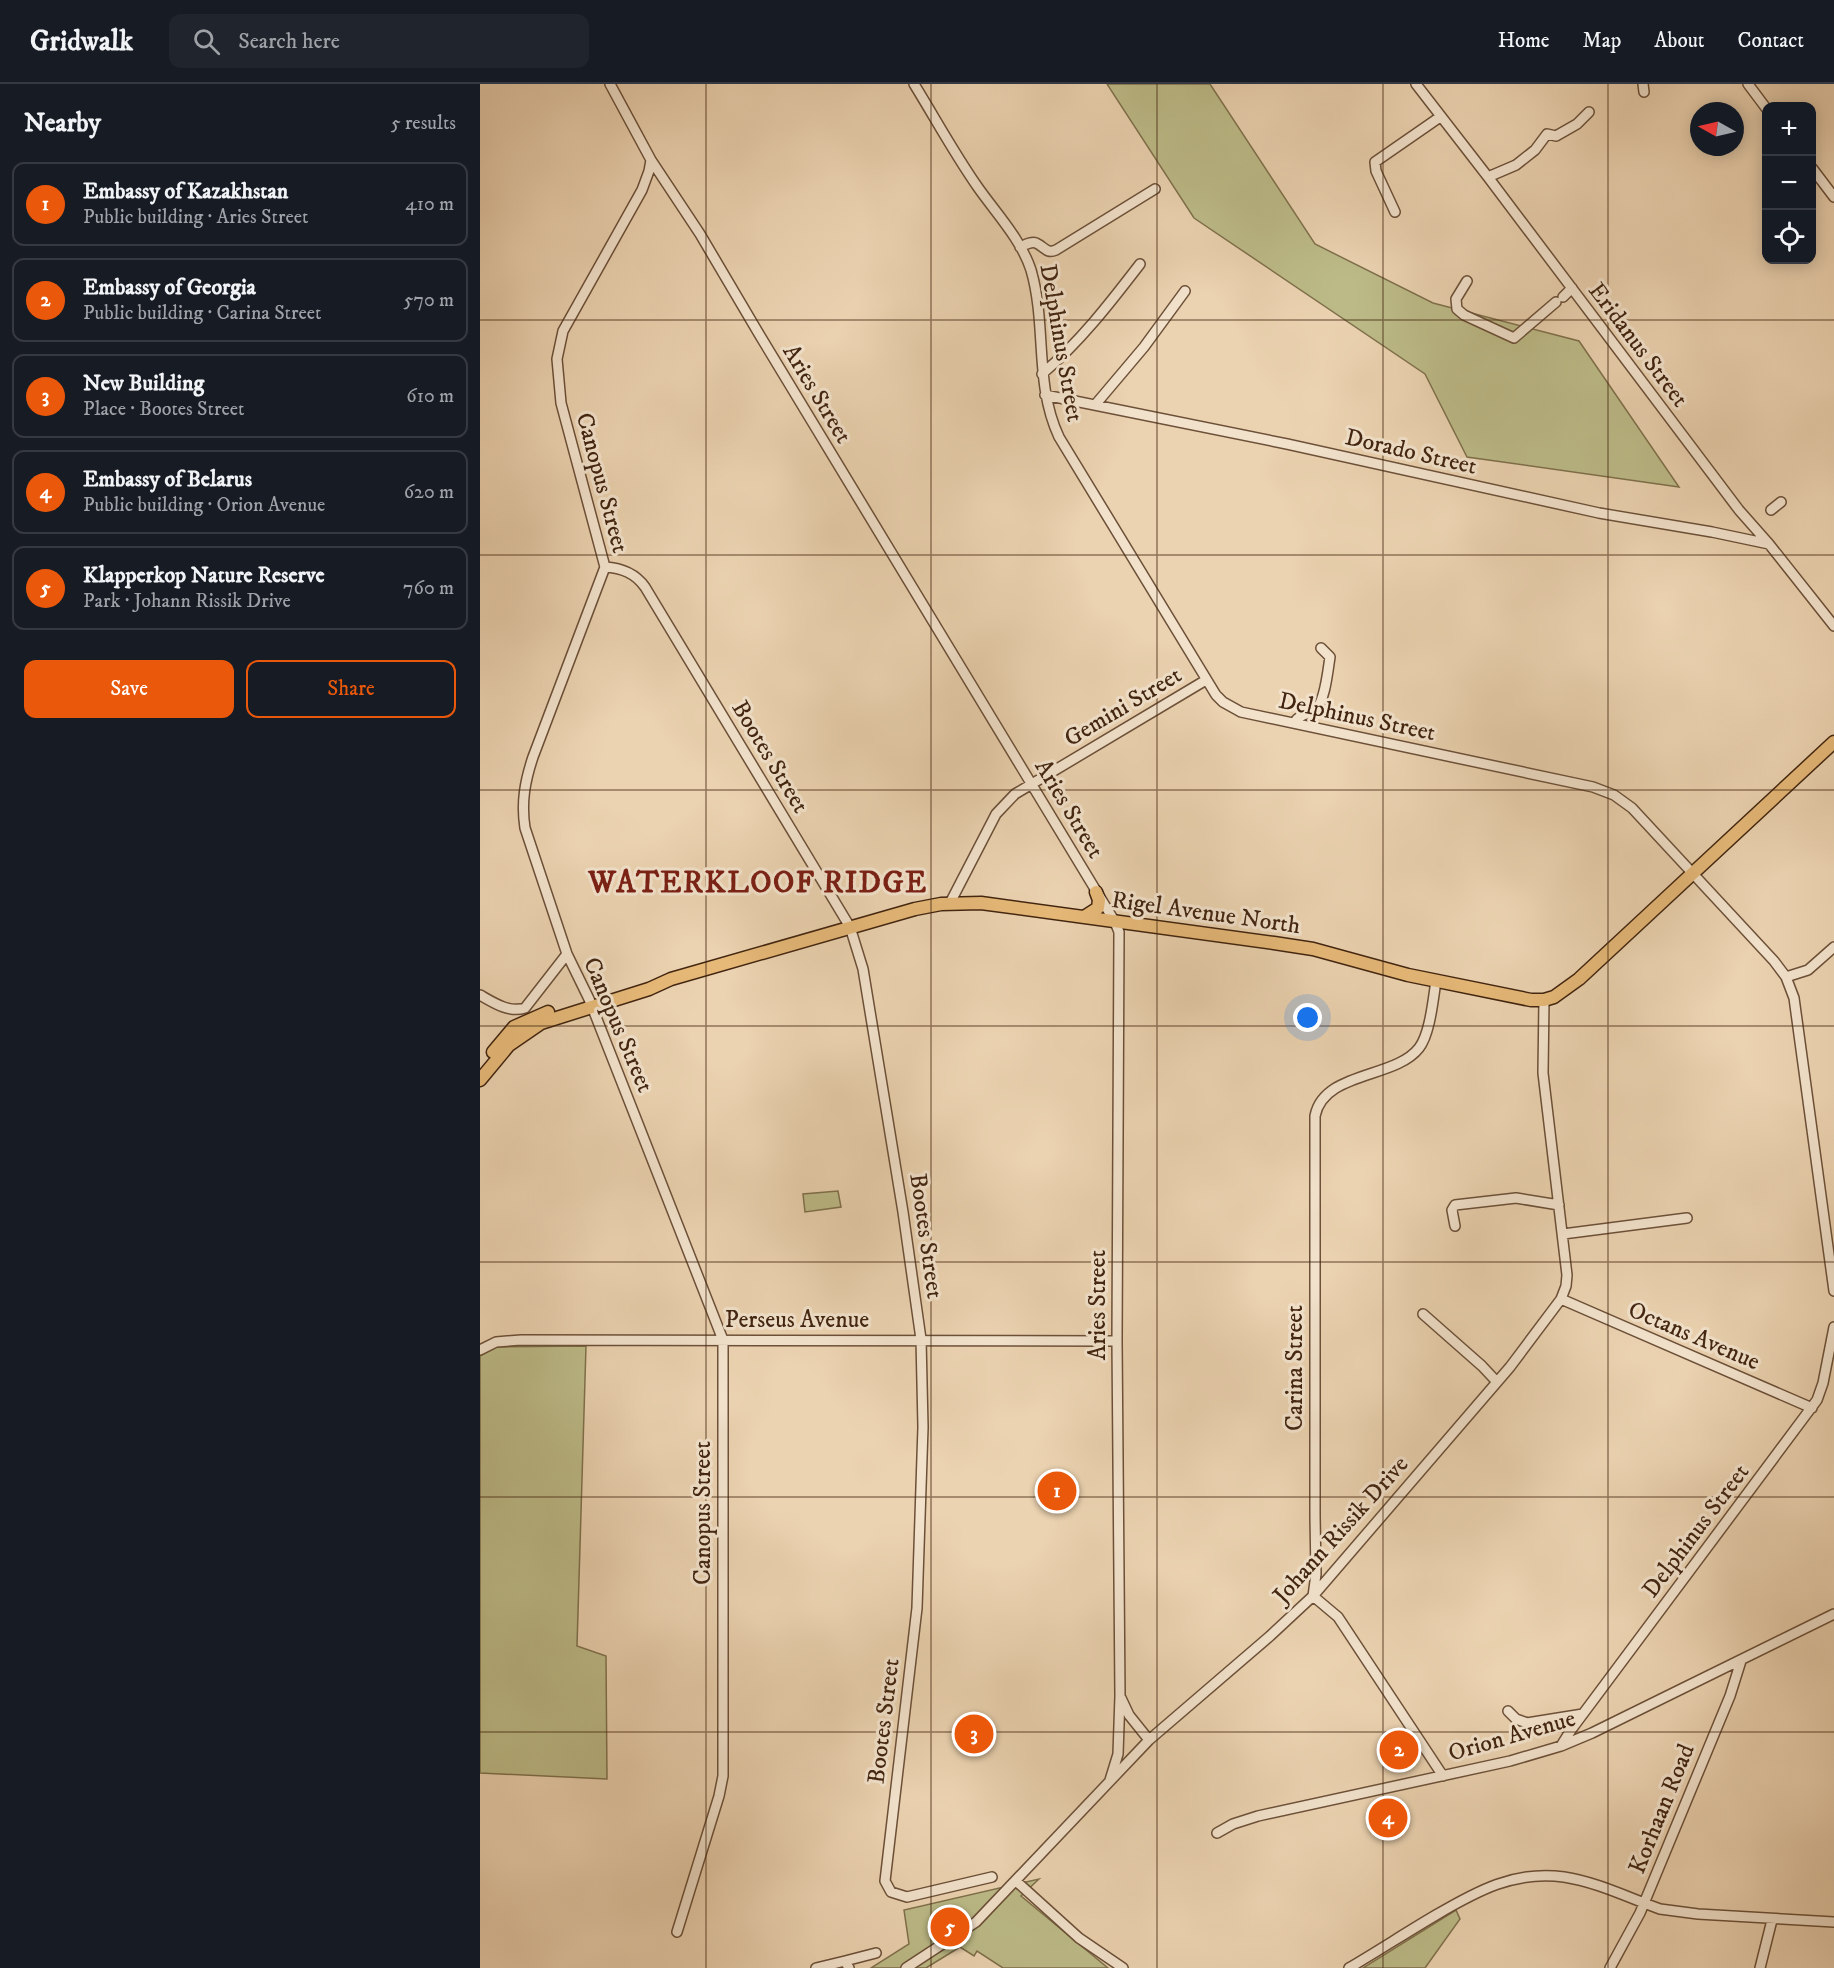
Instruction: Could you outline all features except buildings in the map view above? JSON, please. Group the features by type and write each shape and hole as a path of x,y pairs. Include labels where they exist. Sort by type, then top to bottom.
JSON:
{"main road":[{"path":"1544,1000 1554,997 1579,979 1834,742"},
{"path":"1083,918 1098,908 1100,902 1096,892"},
{"name":"Rigel Avenue North","path":"480,1069 502,1039 520,1024 538,1016 649,989 670,979 915,909 950,903 981,903 1313,949 1436,981 1520,998 1544,1000"},
{"name":"Rigel Avenue North","path":"480,1080 500,1054 529,1030 590,1003"}],"street":[{"name":"Aries Street","path":"610,84 651,160 700,234 1115,922 1120,944 1117,1341 1120,1696 1118,1754 1110,1780"},
{"name":"Delphinus Street","path":"914,84 975,183 1020,247 1030,267 1038,311 1042,374 1052,424 1206,680 1223,702 1241,712 1604,790 1625,801 1632,808 1774,961 1786,977 1794,998 1834,1292"},
{"name":"Eridanus Street","path":"1416,84 1739,510 1834,626"},
{"path":"1748,84 1762,102"},
{"path":"1488,177 1516,165 1535,150 1547,134 1556,136 1576,124 1589,112"},
{"path":"1395,212 1376,171 1375,162 1440,117"},
{"name":"Canopus Street","path":"651,160 647,178 638,198 564,331 557,359 561,403 605,567 525,780 523,812 525,828 567,954 590,1003 723,1340 723,1776 677,1932"},
{"path":"1816,173 1834,197"},
{"path":"1020,247 1036,243 1047,251 1056,250 1155,189"},
{"path":"1042,374 1064,356 1140,264"},
{"path":"1467,281 1456,299 1457,309 1464,315 1515,338 1572,288"},
{"path":"1095,405 1144,347 1185,291"},
{"name":"Dorado Street","path":"1046,395 1287,444 1599,513 1769,544"},
{"path":"1771,510 1781,502"},
{"name":"Bootes Street","path":"605,567 625,570 639,579 645,587 850,927 863,969 903,1212 921,1339 922,1449 917,1608 885,1881 891,1892 907,1897 992,1877"},
{"path":"1295,722 1299,716 1315,710 1322,698 1330,657 1322,648"},
{"name":"Gemini Street","path":"950,903 996,814 1015,794 1206,680"},
{"path":"1786,977 1814,966 1834,947"},
{"path":"480,995 506,1008 518,1010 525,1008 567,954"},
{"name":"Carina Street","path":"1313,1596 1316,1574 1315,1116 1320,1101 1333,1090 1403,1060 1420,1047 1426,1033 1436,981"},
{"name":"Johann Rissik Drive","path":"906,1968 970,1926 1016,1881 1149,1740 1313,1596 1497,1382 1561,1299 1567,1275 1543,1073 1544,1000"},
{"path":"1455,1226 1452,1210 1455,1205 1516,1198 1559,1205"},
{"path":"1563,1234 1688,1218"},
{"name":"Octans Avenue","path":"1561,1299 1812,1408"},
{"path":"1423,1314 1497,1382"},
{"name":"Delphinus Street","path":"1561,1746 1812,1408 1821,1392 1834,1326"},
{"name":"Perseus Avenue","path":"480,1350 496,1342 521,1340 1117,1341"},
{"path":"1313,1596 1338,1617 1443,1776"},
{"name":"Orion Avenue","path":"1216,1833 1233,1824 1258,1816 1510,1761 1561,1746 1592,1734 1834,1614"},
{"name":"Korhaan Road","path":"1610,1968 1645,1903 1730,1696 1740,1660"},
{"name":"Aries Street","path":"1120,1696 1129,1715 1149,1740"},
{"path":"1508,1710 1516,1719 1527,1723 1583,1714"},
{"path":"1349,1968 1486,1887 1512,1878 1537,1875 1564,1877 1596,1885 1667,1910 1772,1920 1834,1922"},
{"path":"1016,1881 1079,1938 1123,1968"},
{"path":"1760,1968 1772,1920"},
{"path":"816,1968 847,1965 876,1953"}],"shaded area":[{"path":"1107,84 1210,84 1315,244 1433,303 1579,341 1679,487 1467,457 1425,374 1194,218"},
{"path":"838,1191 841,1207 805,1212 803,1194"},
{"path":"586,1346 577,1646 606,1656 607,1779 480,1773 480,1356 496,1347"},
{"path":"1039,1879 1021,1896 1108,1968 1003,1968 977,1951 974,1956 960,1947 926,1968 871,1968 909,1944 904,1910"},
{"path":"1456,1910 1460,1919 1425,1968 1363,1968"}],"place":[{"name":"Embassy of Kazakhstan","path":"1057,1491"},
{"name":"New Building","path":"974,1734"},
{"name":"Embassy of Georgia","path":"1399,1750"},
{"name":"Embassy of Belarus","path":"1388,1818"},
{"name":"Klapperkop Nature Reserve","path":"950,1927"}],"district":[{"name":"WATERKLOOF RIDGE","path":"758,883"}]}
